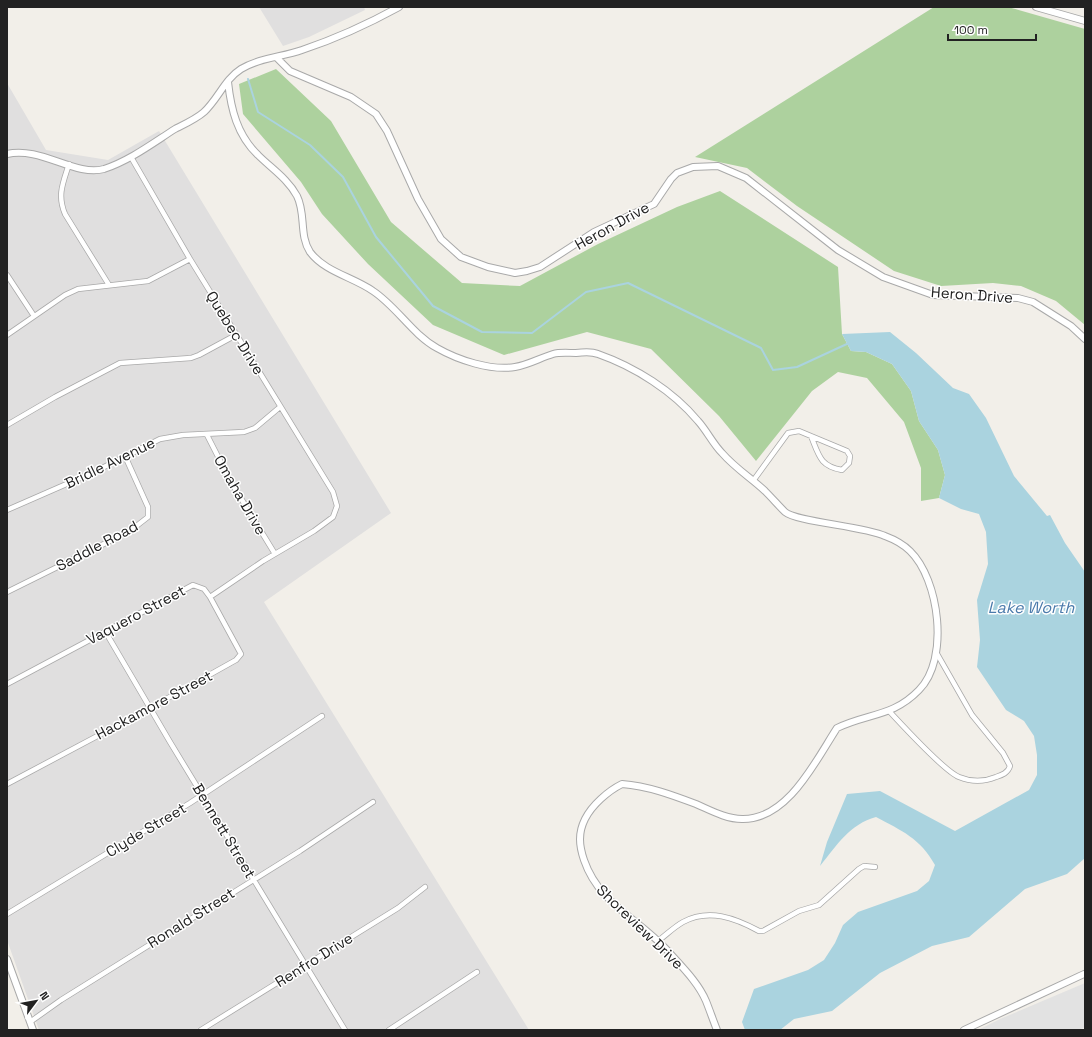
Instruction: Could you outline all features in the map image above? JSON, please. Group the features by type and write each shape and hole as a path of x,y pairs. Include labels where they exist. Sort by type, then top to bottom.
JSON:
{"street":[{"path":"7,154 31,153 84,170 96,170 131,156 203,112 242,68 263,60 277,58 302,50 358,28 399,7"},
{"path":"1036,7 1085,21"},
{"name":"Heron Drive","path":"277,58 290,71 351,98 376,114 387,131 418,198 442,239 461,258 515,273 540,267 594,232 654,204 671,179 677,173 693,167 718,166 746,178 838,250 883,277 933,295 1018,298 1033,302 1071,326 1085,339"},
{"name":"Shoreview Drive","path":"228,82 230,104 237,124 246,142 281,175 297,196 302,210 303,234 310,252 322,265 358,282 376,293 424,338 437,348 485,366 510,368 560,353 592,352 625,366 656,384 686,408 699,421 720,452 787,514 871,530 888,537 910,550 920,565 932,594 938,626 936,652 932,670 921,688 905,702 889,711 837,728 798,788 789,798 772,810 760,816 743,819 729,817 648,788 622,784 596,804 587,815 580,832 579,844 587,870 597,888 605,897 658,941 697,985 706,1000 717,1030"},
{"name":"Quebec Drive","path":"131,156 190,259 333,492 337,502 336,509"},
{"path":"69,164 60,195 61,205 65,214 109,285"},
{"path":"7,335 65,295 78,289 148,281 190,259"},
{"path":"7,275 34,316"},
{"path":"7,425 55,397 120,363 191,358 200,355 236,335"},
{"name":"Bridle Avenue","path":"7,510 94,472 160,439 183,435 244,432 255,428 280,407"},
{"path":"753,481 788,433 799,431 811,436 847,451 850,456 849,463 842,470 830,468 824,463 811,436"},
{"name":"Omaha Drive","path":"207,435 231,482 275,554"},
{"name":"Saddle Road","path":"7,592 130,532 148,517 148,507 125,456"},
{"name":"Vaquero Street","path":"7,684 104,631 193,585 204,589 210,597 333,517 336,509"},
{"name":"Hackamore Street","path":"7,784 150,708 236,660 241,654 210,597"},
{"name":"Bennett Street","path":"104,631 345,1030"},
{"path":"889,711 941,763 958,777 982,781 997,777 1008,770 1010,766 1003,754 972,715 936,652"},
{"name":"Clyde Street","path":"7,914 203,795 322,716"},
{"name":"Ronald Street","path":"30,1022 61,1000 254,880 372,802"},
{"path":"658,941 683,922 700,916 727,916 759,931 763,931 799,911 819,905 864,866 875,867"},
{"name":"Renfro Drive","path":"202,1030 398,908 425,887"},
{"path":"7,958 33,1030"},
{"path":"389,1030 477,972"},
{"path":"964,1030 1085,974"}],"shaded area":[{"path":"259,7 364,7 365,10 309,37 283,46"},
{"path":"7,83 46,150 108,160 159,131 391,513 264,602 529,1030 39,1030 7,940"},
{"path":"1085,983 1085,1027 1079,1030 978,1030 1000,1019"}],"green space":[{"path":"934,7 1008,7 1085,29 1085,325 1056,301 1021,286 993,283 941,286 894,271 797,206 747,168 695,157"},
{"path":"276,69 331,121 391,222 462,283 520,286 598,244 677,207 720,191 838,267 842,334 851,351 866,352 892,364 911,391 919,421 938,450 945,475 939,498 921,501 921,468 904,422 867,378 838,372 812,391 756,461 719,416 651,349 587,332 504,355 433,325 368,264 322,214 301,182 243,114 239,84"}],"water":[{"name":"Lake Worth","path":"890,332 916,353 953,388 969,394 986,418 1014,476 1047,516 1050,515 1065,543 1085,572 1085,858 1067,874 1025,889 969,937 932,946 880,973 832,1011 794,1019 780,1030 745,1030 742,1022 754,989 808,970 824,960 835,943 843,925 858,912 917,891 929,881 935,865 923,848 910,836 876,817 867,820 851,830 838,843 820,866 827,842 847,794 880,791 955,831 1029,790 1037,775 1037,755 1034,736 1024,721 1006,710 977,667 980,640 977,600 988,564 986,532 979,514 961,509 939,498 945,475 938,450 919,421 911,391 892,364 866,352 851,351 842,334"}],"waterway":[{"path":"248,79 258,112 310,145 343,177 376,237 433,306 482,332 532,333 586,292 628,283 761,348 773,370 797,367 849,343"}]}
